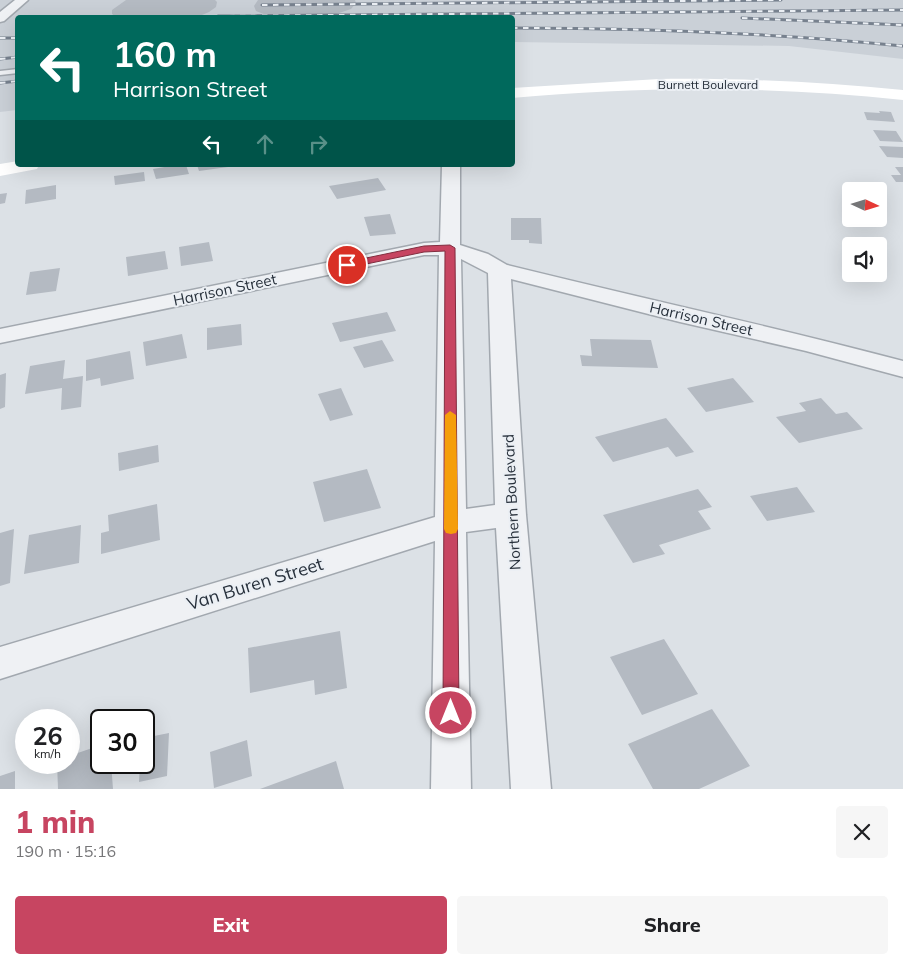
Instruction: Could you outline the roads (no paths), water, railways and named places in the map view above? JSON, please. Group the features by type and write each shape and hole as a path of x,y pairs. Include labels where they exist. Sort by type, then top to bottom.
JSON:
{"main road":[{"name":"Burnett Boulevard","path":"515,93 579,87 689,84 798,87 903,95"},
{"path":"0,170 18,167"}],"street":[{"path":"0,18 22,0"},
{"path":"450,167 451,789"},
{"path":"450,248 480,259 499,270"},
{"name":"Harrison Street","path":"0,336 424,249 450,248"},
{"name":"Harrison Street","path":"499,270 680,315 810,344 903,369"},
{"name":"Northern Boulevard","path":"499,270 511,514 531,789"},
{"name":"Van Buren Street","path":"0,663 451,524 511,514"}],"lane":[{"path":"0,73 15,71"}],"railway":[{"path":"262,5 781,0"},
{"path":"332,15 903,10"},
{"path":"742,18 903,25"},
{"path":"515,28 708,32 903,46"},
{"path":"0,38 15,38"},
{"path":"0,59 15,57"},
{"path":"0,83 15,81"}]}
